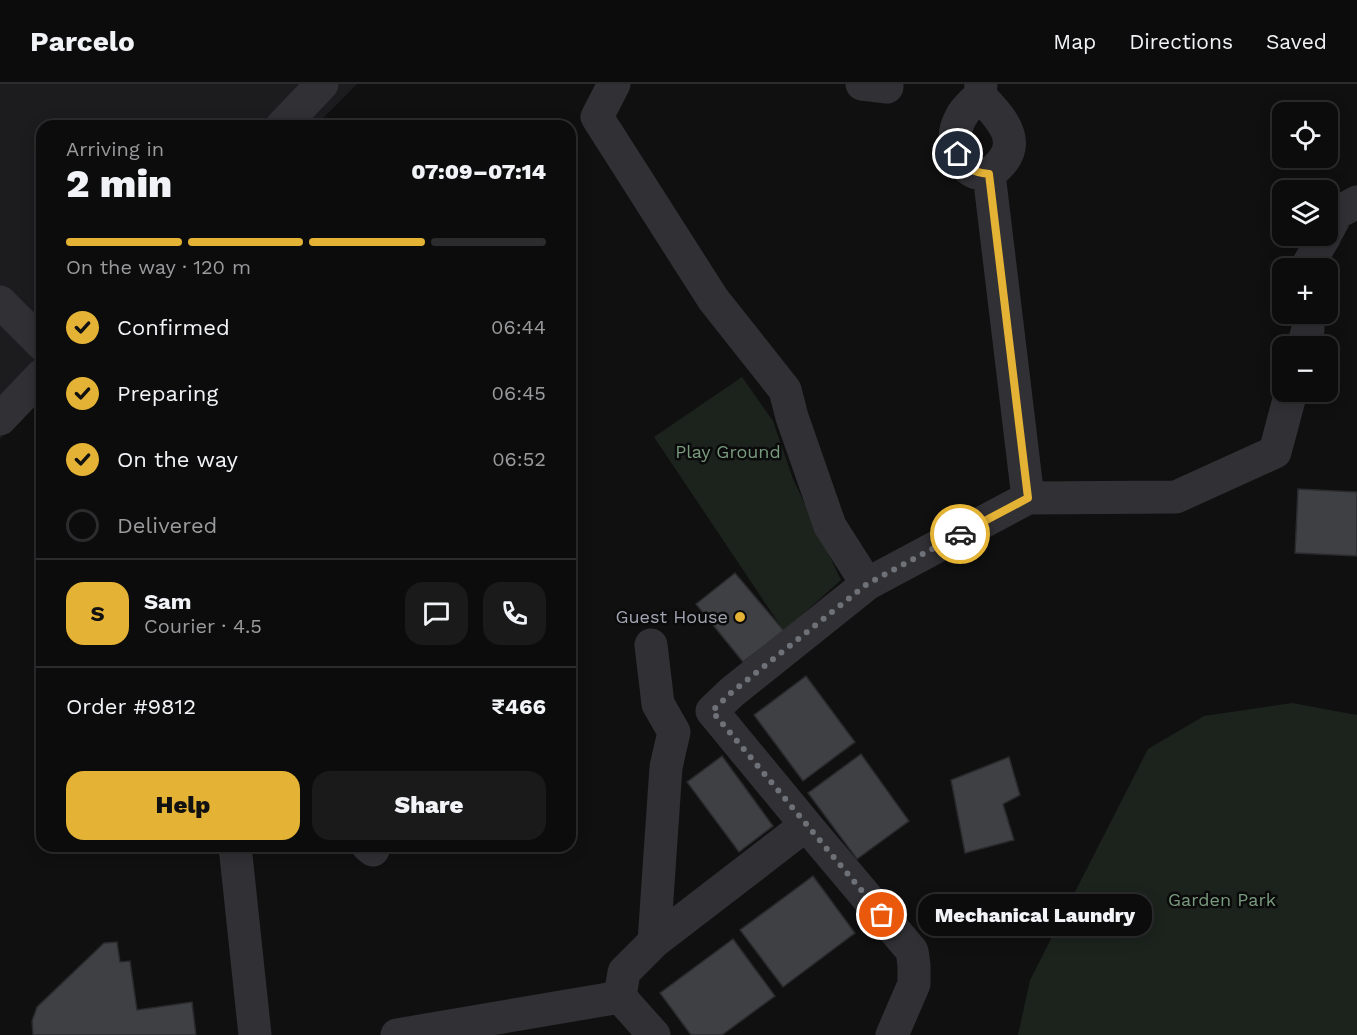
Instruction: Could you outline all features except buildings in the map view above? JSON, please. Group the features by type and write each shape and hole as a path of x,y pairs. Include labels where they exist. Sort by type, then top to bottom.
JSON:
{"lane":[{"path":"614,84 597,117 713,299 785,390 792,417 830,526 867,584"},
{"path":"862,84 887,87 886,84"},
{"path":"286,120 307,89"},
{"path":"981,90 1007,130 1010,144 1005,157 989,174 975,173 967,167 958,154 954,139 961,116 981,90"},
{"path":"989,174 1028,498"},
{"path":"1338,212 1357,202"},
{"path":"0,302 36,338"},
{"path":"0,419 36,381"},
{"path":"674,732 712,711 732,692 867,584 1028,498 1176,497 1275,452 1288,402"},
{"path":"651,645 658,704 674,732 666,767 654,942"},
{"path":"712,711 912,951 914,984 892,1035"},
{"path":"620,997 624,972 654,942 806,825"},
{"path":"236,852 255,1035"},
{"path":"397,1035 620,997"},
{"path":"620,997 654,1035"}],"shaded area":[{"path":"0,84 357,84 321,120 36,120 36,403 0,439"}],"green space":[{"name":"Play Ground","path":"742,377 773,421 793,479 841,580 784,631 654,437"},
{"name":"Garden Park","path":"1292,703 1357,715 1357,1035 1018,1035 1030,980 1148,749 1204,716"}],"way so far":[{"path":"882,915 712,711 732,692 867,584 960,534"}],"place":[{"name":"Guest House","path":"740,617"},
{"name":"Mechanical Laundry","path":"882,915"}],"route":[{"path":"958,154 967,167 975,173 989,174 1028,498 960,534"}]}
